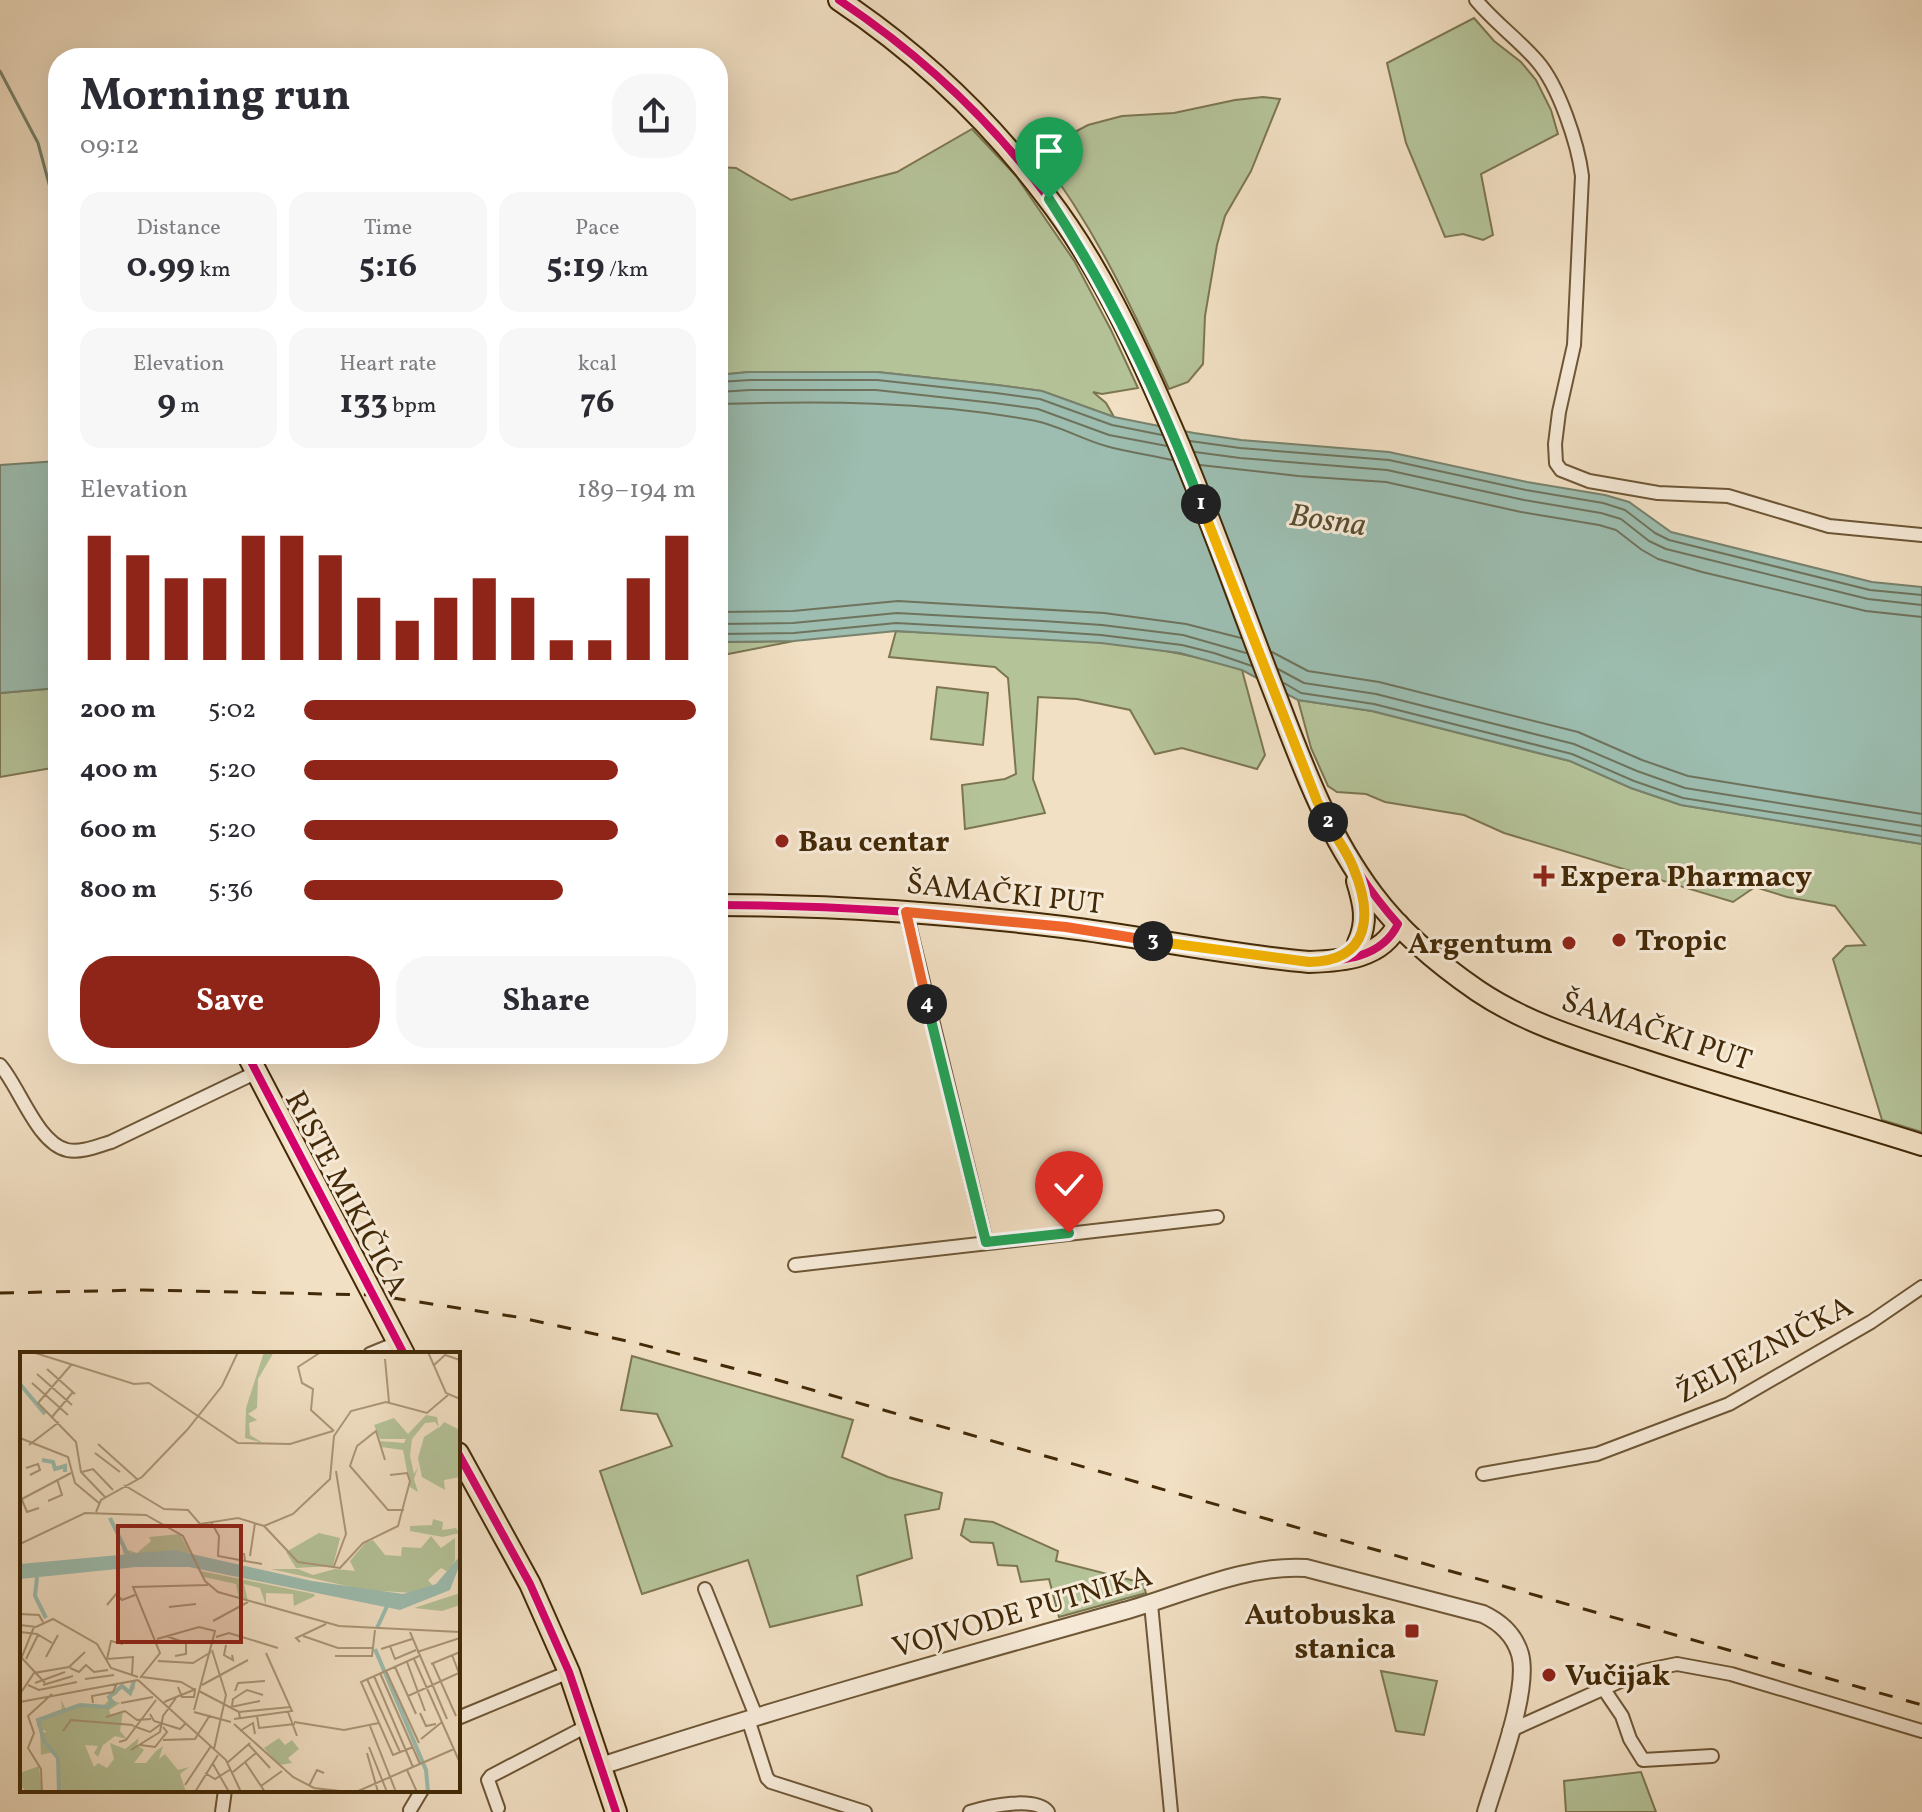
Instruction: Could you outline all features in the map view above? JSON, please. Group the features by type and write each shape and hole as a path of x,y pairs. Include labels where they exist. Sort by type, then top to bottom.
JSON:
{"main road":[{"path":"839,0 901,46 953,91 1009,150 1049,199 1088,259 1127,331 1168,418 1317,801 1353,866 1398,924"},
{"path":"1353,866 1365,914 1358,943"},
{"name":"ŠAMAČKI PUT","path":"728,905 906,912 1066,927 1291,961 1331,962 1363,955 1392,936 1398,924 1478,991 1563,1034 1922,1145"},
{"path":"1331,962 1377,926 1398,924"},
{"name":"RISTE MIKIČIĆA","path":"253,1064 401,1348"},
{"path":"460,1457 530,1584 569,1672 616,1812"}],"street":[{"path":"1476,0 1494,23 1541,65 1579,151 1582,176 1574,345 1555,444 1556,463 1561,470 1589,481 1658,493 1728,496 1829,526 1922,535"},
{"path":"906,912 986,1242"},
{"path":"0,1065 44,1135 65,1150 89,1149 111,1142 250,1064"},
{"path":"795,1265 1217,1217"},
{"name":"ŽELJEZNIČKA","path":"1483,1474 1597,1454 1729,1404 1871,1322 1922,1287"},
{"path":"380,1352 401,1348"},
{"name":"VOJVODE PUTNIKA","path":"601,1766 752,1717 1151,1604 1266,1568 1286,1566 1306,1568 1462,1608 1496,1620 1506,1629 1520,1655 1519,1694 1486,1812"},
{"path":"705,1589 752,1717 767,1778 771,1782 865,1812"},
{"path":"1151,1604 1171,1812"},
{"path":"1509,1731 1643,1671 1677,1664 1731,1674 1922,1731"},
{"path":"460,1717 569,1672"},
{"path":"1603,1688 1622,1716 1634,1747 1643,1760 1712,1756"},
{"path":"498,1808 489,1787 491,1776 589,1725"},
{"path":"222,1812 225,1792"},
{"path":"410,1810 421,1792"},
{"path":"970,1812 988,1807 1035,1804 1048,1812"}],"shaded area":[{"path":"1474,18 1536,80 1551,110 1558,134 1481,174 1493,235 1483,240 1463,234 1445,237 1406,143 1387,63"},
{"path":"1263,97 1280,99 1251,171 1225,216 1205,316 1203,364 1188,382 1169,389 1095,240 1040,156 1043,149 1088,125 1122,116 1174,113"},
{"path":"972,129 1016,176 1075,262 1138,388 1102,394 1093,392 1106,403 1114,417 1042,391 997,385 877,372 728,374 728,168 736,168 791,200 897,172"},
{"path":"896,631 1115,644 1200,658 1242,670 1265,755 1257,769 1182,748 1155,754 1130,710 1077,699 1038,697 1033,779 1045,813 965,829 962,785 1005,779 1016,774 1008,678 995,667 889,657"},
{"path":"794,641 728,654 728,642"},
{"path":"937,687 988,693 983,745 931,739"},
{"path":"48,689 48,769 0,777 0,693"},
{"path":"1298,700 1372,711 1570,761 1631,788 1681,805 1922,844 1922,1132 1882,1120 1833,959 1846,946 1865,945 1835,906 1755,887 1733,902 1504,833 1464,815 1385,802 1366,794 1337,792 1328,786 1311,748"},
{"path":"632,1356 853,1420 842,1457 888,1477 942,1493 939,1509 905,1515 912,1558 857,1576 862,1605 770,1627 748,1560 642,1594 600,1471 672,1446 657,1414 621,1410"},
{"path":"965,1519 993,1522 1058,1551 1056,1561 1143,1583 1146,1593 1059,1617 1049,1579 1021,1582 1017,1566 998,1565 993,1543 971,1542 961,1535"},
{"path":"1381,1671 1437,1681 1424,1735 1396,1731"},
{"path":"1641,1772 1656,1812 1566,1812 1564,1781"}],"water":[{"name":"Bosna","path":"877,372 997,385 1042,391 1114,417 1194,433 1241,440 1389,452 1527,482 1605,495 1629,502 1671,532 1872,582 1922,587 1922,844 1681,805 1631,788 1570,761 1372,711 1298,700 1242,670 1180,653 1101,643 896,631 794,641 728,642 728,374"},
{"path":"48,462 48,689 0,693 0,465"}],"waterway":[{"path":"0,71 38,143 48,180"}],"railway":[{"path":"0,1293 143,1290 373,1295 517,1317 636,1343 767,1377 1922,1705"}],"cycle path":[{"path":"728,905 848,908 977,918 1094,931 1309,962 1348,959 1372,951 1391,935 1398,924 1351,861 1315,792 1167,415 1142,359 1083,250 1027,170 978,116 897,42 839,0"},
{"path":"252,1064 403,1352"},
{"path":"460,1457 530,1584 569,1672 616,1812"}],"place":[{"name":"Bau centar","path":"782,841"},
{"name":"Expera Pharmacy","path":"1544,876"},
{"name":"Tropic","path":"1619,940"},
{"name":"Argentum","path":"1569,943"},
{"name":"Autobuska stanica","path":"1412,1631"},
{"name":"Vučijak","path":"1549,1675"}],"route":[{"path":"1049,199 1088,259 1127,331 1168,418 1317,801 1353,866 1365,914 1363,931 1358,943 1350,950 1331,962 1309,962 1066,927 906,912 986,1242 1069,1233"}]}
